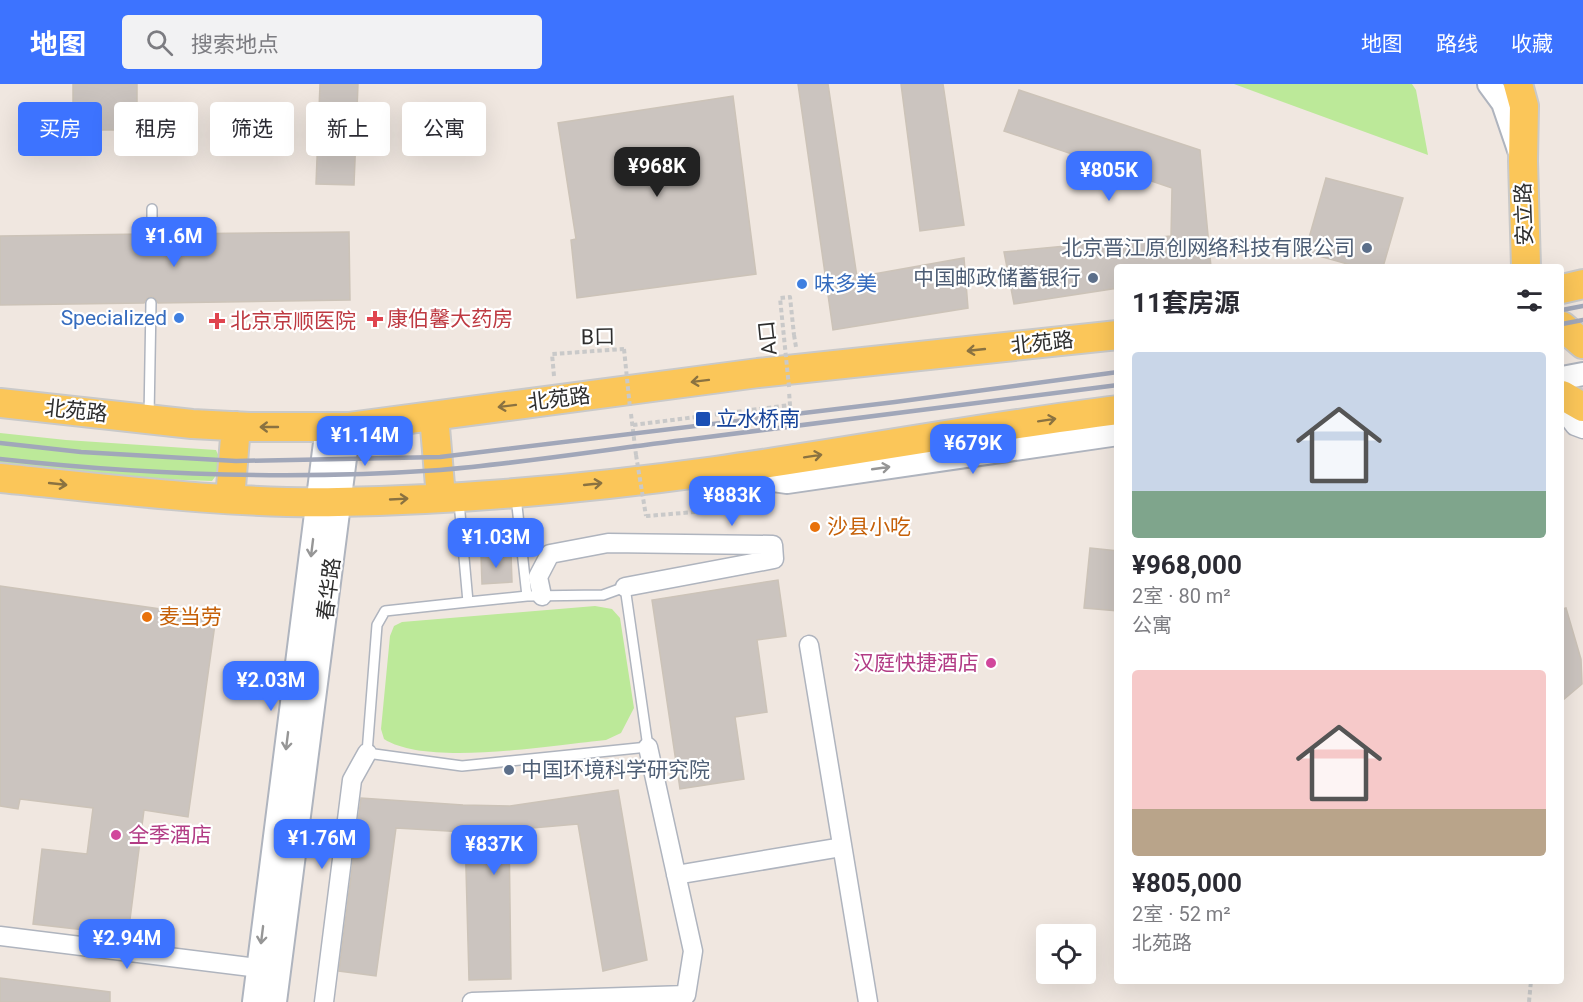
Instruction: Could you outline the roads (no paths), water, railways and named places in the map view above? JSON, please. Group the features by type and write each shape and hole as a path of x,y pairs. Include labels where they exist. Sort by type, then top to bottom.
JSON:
{"main road":[{"name":"安立路","path":"1518,84 1524,106 1522,161 1526,264"},
{"path":"1564,289 1583,284"},
{"path":"1564,328 1583,346"},
{"name":"北苑路","path":"0,403 236,426 338,427 758,373 1114,335"},
{"path":"1564,351 1583,346"},
{"path":"1564,396 1583,407"},
{"path":"0,478 186,496 230,498 329,502 450,497 515,493 714,471 1114,411"},
{"path":"434,416 450,497"},
{"path":"230,498 236,426"}],"street":[{"name":"安立路","path":"1489,84 1503,103 1522,161"},
{"path":"1564,378 1583,374"},
{"path":"1564,412 1575,426 1583,429"},
{"name":"春华路","path":"275,1002 338,427"},
{"path":"714,471 787,482 1114,435"},
{"name":"春华路","path":"254,1002 329,502"},
{"path":"535,596 538,577 550,554 608,543 773,545 774,559 624,587"},
{"path":"810,645 868,1002"},
{"path":"472,1002 685,998 693,951 648,747"},
{"path":"324,1002 352,780 367,753"},
{"path":"676,875 842,847"},
{"path":"0,936 258,968"}],"lane":[{"path":"152,209 152,234"},
{"path":"149,419 151,303"},
{"path":"515,493 535,596"},
{"path":"450,497 468,602"},
{"path":"624,587 648,747 462,765 367,753 377,625 385,611 535,596 603,595 624,587"}],"railway":[{"path":"1564,310 1583,306"},
{"path":"1564,324 1583,320"},
{"path":"0,443 81,452 236,461 440,457 895,402 1114,373"},
{"path":"0,459 109,469 220,474 330,475 440,470 1114,386"}],"place":[{"name":"北京晋江原创网络科技有限公司","path":"1367,248"},
{"name":"中国邮政储蓄银行","path":"1093,278"},
{"name":"味多美","path":"802,284"},
{"name":"Specialized","path":"179,318"},
{"name":"康伯馨大药房","path":"375,319"},
{"name":"北京京顺医院","path":"217,321"},
{"name":"立水桥南","path":"703,419"},
{"name":"沙县小吃","path":"815,527"},
{"name":"麦当劳","path":"147,617"},
{"name":"汉庭快捷酒店","path":"991,663"},
{"name":"中国环境科学研究院","path":"509,770"},
{"name":"全季酒店","path":"116,835"}]}
